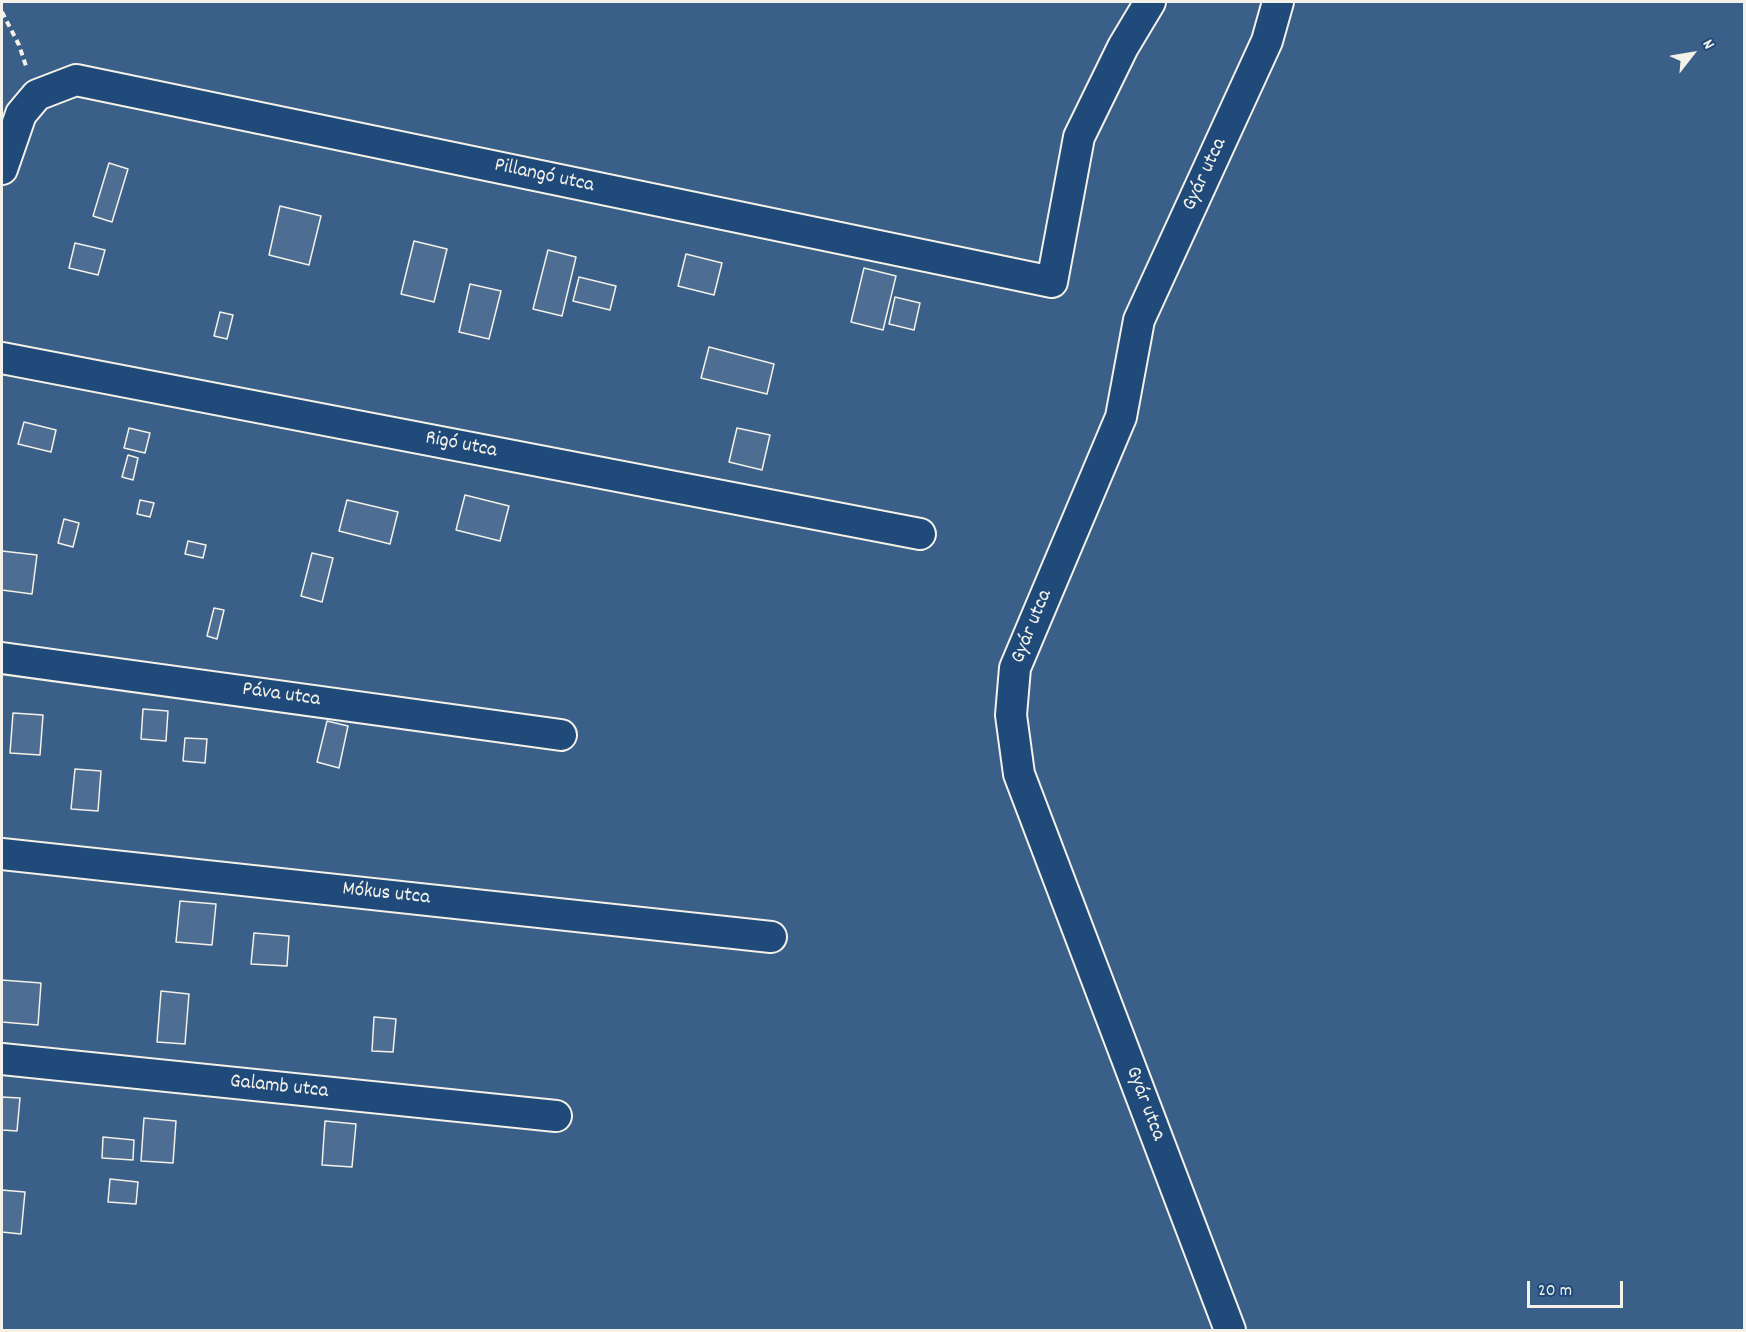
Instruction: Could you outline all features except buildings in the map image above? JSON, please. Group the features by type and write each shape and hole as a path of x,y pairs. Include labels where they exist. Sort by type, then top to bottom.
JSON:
{"street":[{"name":"Pillangó utca","path":"37,96 76,80 1052,282 1080,136 1123,47 1150,2"},
{"name":"Gyár utca","path":"1230,1330 1019,774 1011,715 1014,668 1121,417 1140,320 1267,41 1278,2"},
{"path":"2,169 21,114 37,96"},
{"name":"Rigó utca","path":"2,358 920,534"},
{"name":"Páva utca","path":"2,658 561,735"},
{"name":"Mókus utca","path":"2,854 771,937"},
{"name":"Galamb utca","path":"2,1059 556,1116"}],"path":[{"path":"2,12 19,45 37,96"}],"shaded area":[{"path":"2,2 1744,2 1744,1330 2,1330"}]}
